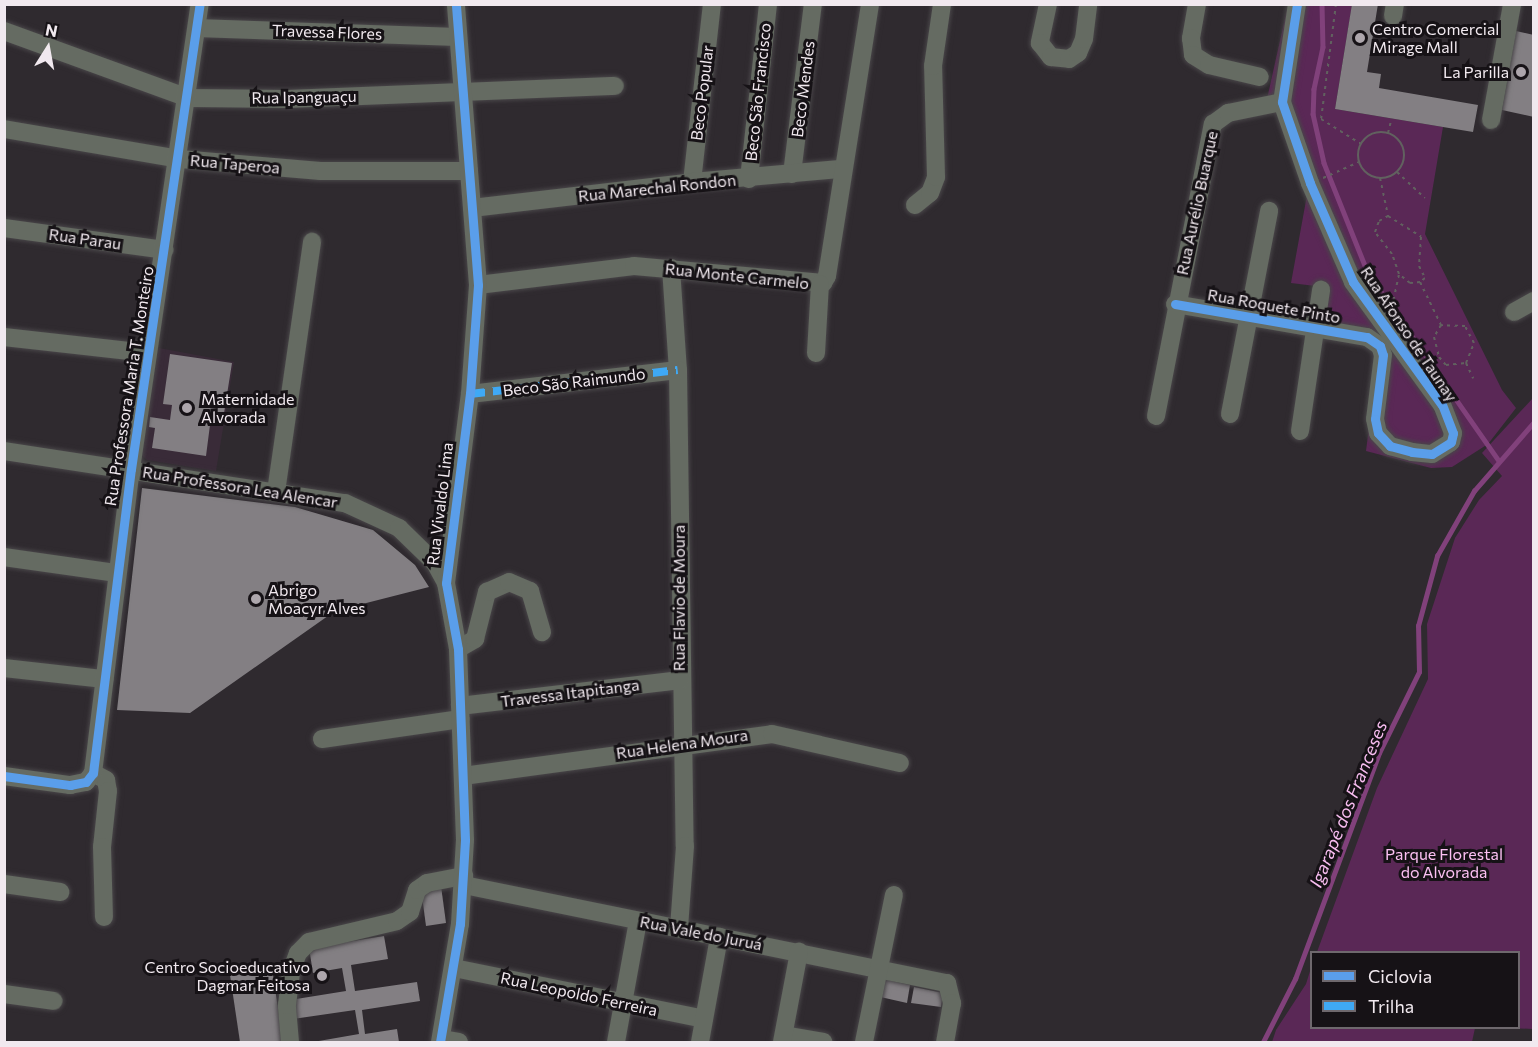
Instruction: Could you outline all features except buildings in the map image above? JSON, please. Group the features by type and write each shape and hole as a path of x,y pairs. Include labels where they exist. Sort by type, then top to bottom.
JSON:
{"street":[{"name":"Rua Professora Maria T. Monteiro","path":"93,773 147,352 180,159 200,4"},
{"name":"Rua Vivaldo Lima","path":"440,1041 454,968 464,880 458,649 446,584 470,394 478,285 456,37 456,4"},
{"name":"Beco Popular","path":"692,182 712,4"},
{"name":"Beco São Francisco","path":"749,179 768,4"},
{"name":"Beco Mendes","path":"792,174 813,4"},
{"name":"Rua Monte Carmelo","path":"478,285 634,266 820,284 827,276 842,169 870,4"},
{"path":"915,205 930,193 936,177 933,66 942,4"},
{"path":"1048,4 1040,43 1051,57 1069,59 1078,53 1084,39 1088,4"},
{"path":"1197,4 1191,38 1193,55 1209,65 1260,77"},
{"path":"1281,102 1297,4"},
{"path":"1491,120 1512,4"},
{"name":"Travessa Flores","path":"198,28 456,37"},
{"name":"Rua Ipanguaçu","path":"4,31 188,98 290,99 615,86"},
{"name":"Rua Aurélio Buarque","path":"1156,416 1175,304 1213,124 1228,113 1281,102"},
{"name":"Rua Afonso de Taunay","path":"1281,102 1328,231 1353,282 1450,423 1451,442 1444,449 1432,454 1412,452 1390,446 1378,433 1375,419 1383,355 1380,346 1367,337"},
{"name":"Rua Taperoa","path":"4,129 180,159 320,171 469,171"},
{"name":"Rua Marechal Rondon","path":"472,208 692,182 749,179 842,169"},
{"path":"1230,414 1246,318 1269,211"},
{"name":"Rua Parau","path":"4,228 165,250"},
{"path":"276,492 312,242"},
{"name":"Rua Flavio de Moura","path":"671,268 678,370 680,680 685,846 679,928"},
{"path":"816,353 820,284"},
{"path":"1300,431 1321,290"},
{"path":"1514,312 1533,301"},
{"name":"Rua Roquete Pinto","path":"1175,304 1367,337"},
{"path":"1367,337 1383,325"},
{"path":"4,337 147,352"},
{"name":"Beco São Raimundo","path":"470,394 678,370"},
{"name":"Rua Professora Lea Alencar","path":"4,451 345,504 374,514 399,528 420,547 446,584"},
{"path":"4,557 117,573"},
{"path":"458,649 475,639 487,592 509,582 530,591 542,632"},
{"path":"4,668 104,679"},
{"name":"Travessa Itapitanga","path":"322,739 460,712 680,680"},
{"name":"Rua Helena Moura","path":"463,776 683,743 772,734 900,763"},
{"path":"4,776 70,785 86,782 93,773 105,780 108,791 102,847 104,917"},
{"path":"290,1042 287,1005 291,972 298,953 309,942 397,921 410,912 417,890 427,883 464,880"},
{"name":"Rua Vale do Juruá","path":"464,880 638,921 878,967 947,983 952,993 945,1042"},
{"path":"4,884 60,892"},
{"path":"864,1042 894,895"},
{"path":"616,1042 638,921"},
{"path":"700,1042 720,937"},
{"path":"799,952 783,1039 823,1042"},
{"name":"Rua Leopoldo Ferreira","path":"454,968 704,1019"},
{"path":"4,994 54,1001"},
{"path":"440,1041 459,1042"}],"path":[{"path":"1336,4 1321,119 1361,144"},
{"path":"1388,134 1391,121"},
{"path":"1373,134 1388,134 1404,150 1397,171 1380,178 1367,174 1359,162 1361,144 1373,134"},
{"path":"1334,174 1359,162"},
{"path":"1397,171 1425,198"},
{"path":"1380,178 1388,216 1420,237 1419,266 1425,278 1420,282 1410,283 1399,274 1392,254 1375,232 1379,221 1388,216"},
{"path":"1383,325 1399,274"},
{"path":"1420,282 1441,325"},
{"path":"1441,325 1434,336 1439,357 1446,365 1466,363"},
{"path":"1441,325 1465,326 1474,344 1466,363 1473,378"}],"shaded area":[{"name":"Maternidade Alvorada","path":"159,348 234,362 216,471 147,460 141,455"}],"green space":[{"path":"1288,5 1352,5 1335,109 1443,127 1425,234 1502,390 1516,408 1488,444 1452,467 1431,468 1366,451 1378,355 1375,343 1312,323 1315,286 1291,283 1307,195 1279,114 1267,99"},
{"name":"Parque Florestal do Alvorada","path":"1533,398 1533,1029 1520,1028 1520,951 1317,951 1377,788 1428,679 1427,624 1455,538 1479,500 1502,476 1482,453"},
{"path":"1310,971 1310,1029 1475,1029 1472,1042 1272,1042 1276,1030 1306,984"}],"waterway":[{"path":"1322,4 1323,47 1314,89 1313,114 1324,163 1368,273 1499,461"},
{"name":"Igarapé dos Franceses","path":"1263,1042 1295,979 1379,753 1419,672 1418,626 1437,556 1474,491 1534,422"}],"marked path":[{"path":"470,394 678,370"}],"cycle path":[{"path":"4,776 70,785 86,782 93,773 131,469 200,4"},
{"path":"440,1042 460,924 465,840 458,649 446,583 470,394 478,285 456,4"},
{"path":"1175,304 1367,337 1380,346 1383,355 1375,419 1378,433 1390,446 1412,452 1432,454 1451,442 1453,433 1442,405 1353,282 1310,183 1282,102 1297,4"}],"place":[{"name":"Centro Comercial Mirage Mall","path":"1360,38"},
{"name":"La Parilla","path":"1521,72"},
{"name":"Maternidade Alvorada","path":"187,408"},
{"name":"Abrigo Moacyr Alves","path":"256,599"},
{"name":"Centro Socioeducativo Dagmar Feitosa","path":"322,976"}]}
